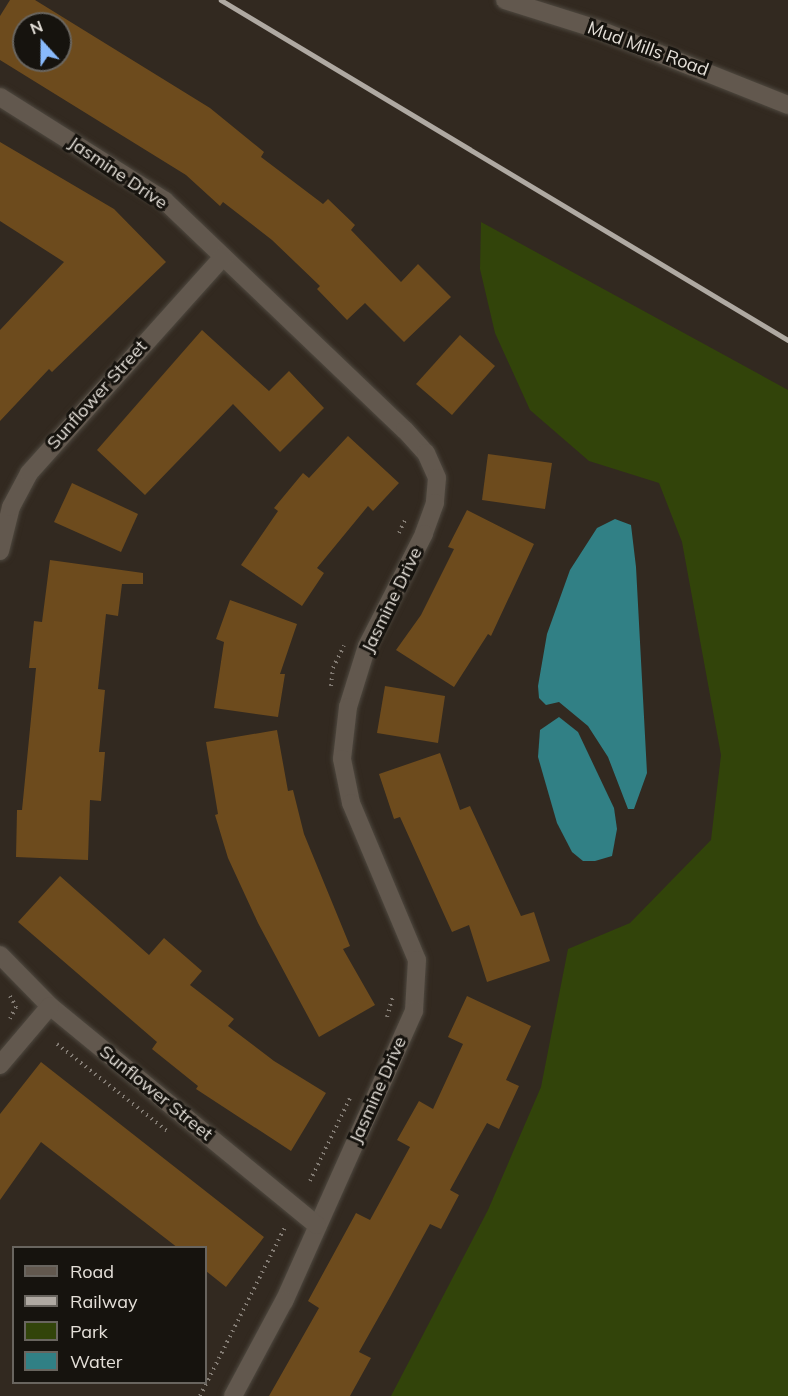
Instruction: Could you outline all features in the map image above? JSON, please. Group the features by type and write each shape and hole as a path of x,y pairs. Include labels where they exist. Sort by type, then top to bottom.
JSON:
{"street":[{"name":"Mud Mills Road","path":"505,0 597,29 788,105"},
{"name":"Jasmine Drive","path":"0,97 165,201 405,430 426,453 437,478 435,502 423,534 367,646 348,707 342,759 351,803 417,960 418,985 414,1011 284,1301 233,1396"},
{"name":"Sunflower Street","path":"0,551 11,507 29,473 224,257"},
{"name":"Sunflower Street","path":"0,955 50,1006 317,1225"},
{"path":"0,1065 50,1006"}],"path":[{"path":"6,1025 16,1007 8,993"},
{"path":"57,1044 177,1139"},
{"path":"207,1382 287,1226 278,1219"}],"green space":[{"path":"481,222 788,390 788,1396 391,1396 488,1210 541,1087 568,949 630,923 711,840 721,755 682,542 659,483 589,461 530,410 495,333 480,269"}],"water":[{"path":"615,519 631,525 636,567 647,773 634,809 628,809 608,757 588,726 559,702 546,705 539,698 538,686 547,634 570,570 597,528"},
{"path":"559,717 578,732 614,808 617,829 612,856 595,861 583,861 572,852 557,823 538,757 540,730"}],"building":[{"path":"10,0 35,0 54,12 12,12 12,67 0,60 0,16"},
{"path":"72,23 210,108 264,152 261,157 323,204 328,199 355,225 351,230 401,282 418,264 451,297 404,342 365,303 347,320 317,289 320,286 272,240 223,202 220,206 186,175 19,72 72,72"},
{"path":"0,142 114,209 166,262 52,372 49,369 0,421 0,330 64,262 0,221"},
{"path":"202,330 269,391 289,371 324,408 280,452 233,404 145,495 97,450"},
{"path":"460,335 495,366 452,415 416,384"},
{"path":"348,436 399,483 373,511 368,506 317,568 324,573 302,606 241,565 278,511 274,508 303,473 309,478"},
{"path":"488,454 552,463 545,509 482,500"},
{"path":"72,483 138,514 121,552 54,522"},
{"path":"467,510 534,544 491,636 488,634 454,687 396,650 421,615 454,549 448,547"},
{"path":"50,560 143,573 143,584 122,584 118,616 106,614 98,689 105,690 99,752 105,752 101,801 90,800 88,860 16,857 17,810 22,810 36,668 29,668 34,621 42,622"},
{"path":"230,600 297,624 280,674 285,674 278,717 214,708 224,642 216,639"},
{"path":"385,686 445,696 438,743 377,733"},
{"path":"277,730 288,791 293,790 304,834 350,946 343,949 375,1005 319,1037 258,923 228,858 215,815 218,814 206,742"},
{"path":"440,753 460,810 470,806 521,916 534,912 550,961 487,982 469,925 452,932 400,817 394,819 379,774"},
{"path":"60,876 149,955 164,938 202,971 190,985 234,1019 228,1026 274,1061 326,1093 291,1151 196,1089 198,1086 152,1049 157,1042 18,922"},
{"path":"467,996 531,1026 506,1080 519,1086 499,1129 487,1123 450,1190 459,1195 441,1229 430,1224 359,1352 371,1358 350,1396 269,1396 319,1308 308,1301 356,1213 370,1220 410,1147 397,1140 419,1101 433,1109 463,1044 448,1037"},
{"path":"41,1062 264,1237 226,1287 207,1272 207,1246 175,1246 41,1142 0,1200 0,1114"}],"railway":[{"path":"221,0 788,340"}]}
